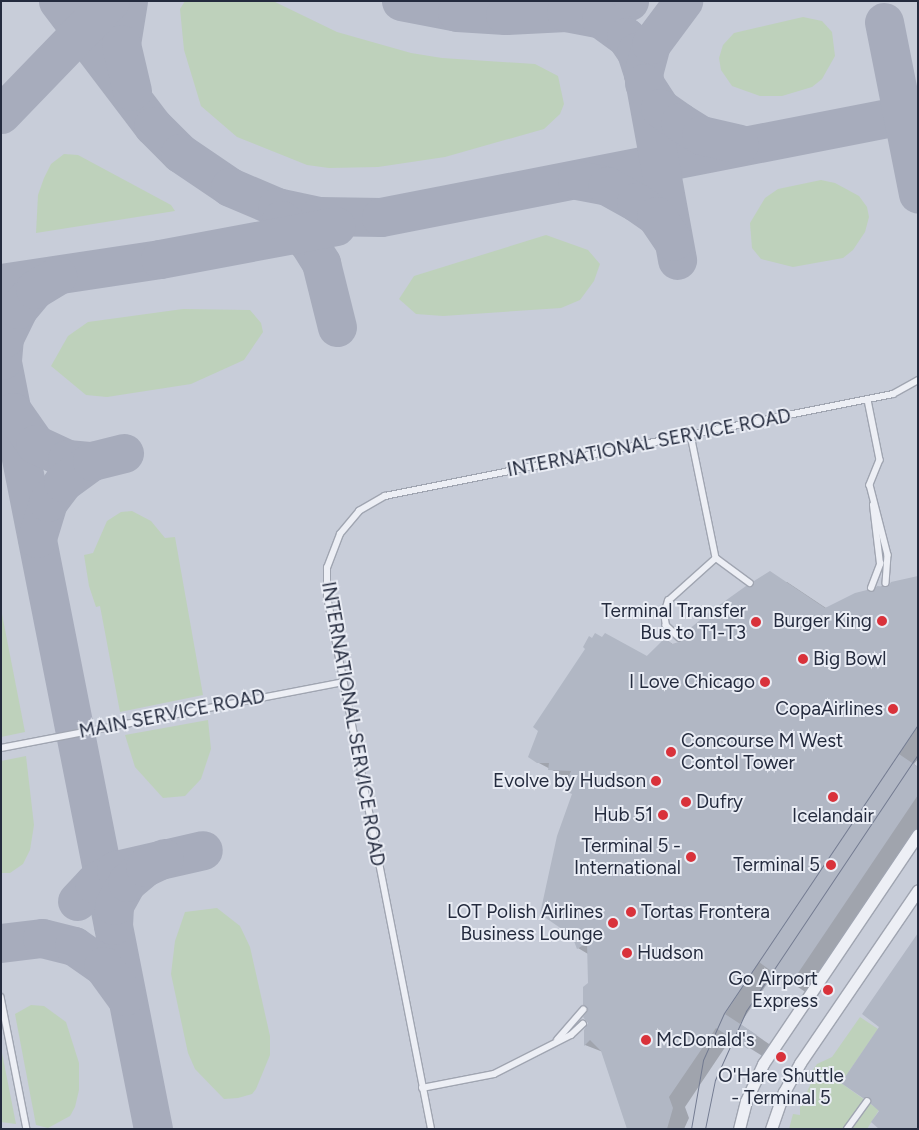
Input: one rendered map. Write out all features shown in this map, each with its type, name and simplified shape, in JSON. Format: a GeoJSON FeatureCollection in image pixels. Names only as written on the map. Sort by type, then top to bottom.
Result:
{"type":"FeatureCollection","features":[{"type":"Feature","properties":{"kind":"street"},"geometry":{"type":"LineString","coordinates":[[739,1129],[746,1100],[763,1064],[918,834]]}},
{"type":"Feature","properties":{"kind":"street"},"geometry":{"type":"LineString","coordinates":[[772,1129],[797,1068],[918,890]]}},
{"type":"Feature","properties":{"kind":"lane","name":"INTERNATIONAL SERVICE ROAD"},"geometry":{"type":"LineString","coordinates":[[431,1129],[325,585],[327,568],[340,534],[359,511],[385,496],[403,491],[868,400],[892,394],[918,380]]}},
{"type":"Feature","properties":{"kind":"lane"},"geometry":{"type":"LineString","coordinates":[[868,400],[880,460],[870,485],[888,555],[886,583]]}},
{"type":"Feature","properties":{"kind":"lane"},"geometry":{"type":"LineString","coordinates":[[691,435],[716,558],[750,583]]}},
{"type":"Feature","properties":{"kind":"lane"},"geometry":{"type":"LineString","coordinates":[[871,588],[880,564],[873,526],[873,500]]}},
{"type":"Feature","properties":{"kind":"lane"},"geometry":{"type":"LineString","coordinates":[[679,638],[666,626],[664,614],[668,601],[716,558]]}},
{"type":"Feature","properties":{"kind":"lane","name":"MAIN SERVICE ROAD"},"geometry":{"type":"LineString","coordinates":[[1,748],[343,682]]}},
{"type":"Feature","properties":{"kind":"lane"},"geometry":{"type":"LineString","coordinates":[[1,998],[27,1129]]}},
{"type":"Feature","properties":{"kind":"lane"},"geometry":{"type":"LineString","coordinates":[[557,1040],[583,1010]]}},
{"type":"Feature","properties":{"kind":"lane"},"geometry":{"type":"LineString","coordinates":[[422,1088],[494,1074],[557,1040],[571,1035],[583,1024]]}},
{"type":"Feature","properties":{"kind":"lane"},"geometry":{"type":"LineString","coordinates":[[847,1129],[867,1101]]}},
{"type":"Feature","properties":{"kind":"shaded area"},"geometry":{"type":"Polygon","coordinates":[[[1,1],[918,1],[918,1129],[1,1129],[1,1]]]}},
{"type":"Feature","properties":{"kind":"green space"},"geometry":{"type":"Polygon","coordinates":[[[185,1],[273,1],[337,32],[411,53],[442,58],[535,64],[558,76],[564,104],[560,114],[544,129],[445,157],[378,167],[329,168],[307,165],[237,137],[201,106],[184,50],[180,9],[185,1]]]}},
{"type":"Feature","properties":{"kind":"green space"},"geometry":{"type":"Polygon","coordinates":[[[803,17],[822,21],[832,32],[835,56],[822,79],[812,87],[782,96],[760,96],[732,86],[721,70],[719,58],[723,45],[734,33],[803,17]]]}},
{"type":"Feature","properties":{"kind":"green space"},"geometry":{"type":"Polygon","coordinates":[[[64,154],[78,155],[171,205],[175,211],[36,233],[38,195],[44,178],[51,164],[64,154]]]}},
{"type":"Feature","properties":{"kind":"green space"},"geometry":{"type":"Polygon","coordinates":[[[821,180],[835,183],[859,196],[867,207],[869,217],[865,232],[853,250],[843,258],[793,267],[761,259],[752,248],[750,223],[765,198],[778,189],[821,180]]]}},
{"type":"Feature","properties":{"kind":"green space"},"geometry":{"type":"Polygon","coordinates":[[[546,235],[588,250],[600,264],[594,281],[580,300],[561,308],[443,316],[416,314],[399,299],[414,276],[546,235]]]}},
{"type":"Feature","properties":{"kind":"green space"},"geometry":{"type":"Polygon","coordinates":[[[183,309],[250,310],[261,323],[263,332],[244,360],[191,384],[107,397],[86,395],[51,366],[68,336],[88,322],[183,309]]]}},
{"type":"Feature","properties":{"kind":"green space"},"geometry":{"type":"Polygon","coordinates":[[[132,511],[151,521],[165,538],[175,537],[203,695],[120,712],[100,606],[96,607],[89,586],[84,555],[93,553],[107,521],[121,512],[132,511]]]}},
{"type":"Feature","properties":{"kind":"green space"},"geometry":{"type":"Polygon","coordinates":[[[1,609],[25,732],[1,737],[1,609]]]}},
{"type":"Feature","properties":{"kind":"green space"},"geometry":{"type":"Polygon","coordinates":[[[208,720],[211,749],[201,779],[185,796],[163,798],[135,767],[125,735],[208,720]]]}},
{"type":"Feature","properties":{"kind":"green space"},"geometry":{"type":"Polygon","coordinates":[[[26,756],[34,825],[30,850],[23,864],[10,873],[1,873],[1,761],[26,756]]]}},
{"type":"Feature","properties":{"kind":"green space"},"geometry":{"type":"Polygon","coordinates":[[[217,908],[240,926],[250,947],[270,1036],[270,1055],[256,1089],[252,1094],[238,1098],[224,1099],[195,1069],[188,1053],[171,974],[175,941],[185,912],[217,908]]]}},
{"type":"Feature","properties":{"kind":"green space"},"geometry":{"type":"Polygon","coordinates":[[[31,1005],[44,1006],[66,1022],[79,1063],[79,1090],[75,1107],[70,1116],[48,1128],[36,1125],[15,1014],[31,1005]]]}},
{"type":"Feature","properties":{"kind":"green space"},"geometry":{"type":"Polygon","coordinates":[[[860,1017],[878,1029],[841,1083],[879,1110],[867,1129],[789,1129],[793,1114],[800,1115],[800,1107],[813,1079],[809,1076],[817,1064],[832,1057],[860,1017]]]}},
{"type":"Feature","properties":{"kind":"green space"},"geometry":{"type":"Polygon","coordinates":[[[1,1048],[16,1124],[1,1122],[1,1048]]]}},
{"type":"Feature","properties":{"kind":"building","name":"Terminal 5 - International"},"geometry":{"type":"Polygon","coordinates":[[[770,571],[825,608],[855,593],[867,590],[872,592],[877,586],[888,587],[891,582],[918,576],[918,726],[899,754],[918,767],[918,795],[790,985],[759,962],[725,1014],[757,1035],[748,1049],[716,1028],[669,1097],[673,1108],[667,1129],[627,1129],[601,1051],[590,1040],[584,1046],[584,1030],[588,1023],[583,1017],[588,1010],[583,1005],[583,987],[588,983],[587,943],[577,949],[572,936],[540,914],[557,836],[572,794],[563,790],[571,771],[548,770],[549,763],[537,763],[528,757],[538,731],[533,727],[585,649],[583,647],[589,636],[592,638],[595,633],[602,637],[605,633],[647,656],[665,638],[672,644],[682,641],[682,635],[711,611],[746,586],[752,587],[754,581],[770,571]]]}},
{"type":"Feature","properties":{"kind":"building"},"geometry":{"type":"Polygon","coordinates":[[[918,933],[918,1129],[879,1129],[871,1122],[879,1111],[871,1104],[870,1098],[863,1098],[841,1083],[879,1027],[862,1014],[918,933]]]}},
{"type":"Feature","properties":{"kind":"taxiway"},"geometry":{"type":"LineString","coordinates":[[58,1],[153,126],[180,153],[230,187],[277,207],[319,216],[381,217],[918,112]]}},
{"type":"Feature","properties":{"kind":"taxiway"},"geometry":{"type":"LineString","coordinates":[[1,114],[110,1]]}},
{"type":"Feature","properties":{"kind":"taxiway"},"geometry":{"type":"LineString","coordinates":[[128,1],[121,44],[132,91]]}},
{"type":"Feature","properties":{"kind":"taxiway"},"geometry":{"type":"LineString","coordinates":[[401,1],[457,12],[505,15],[566,12],[629,1]]}},
{"type":"Feature","properties":{"kind":"taxiway"},"geometry":{"type":"LineString","coordinates":[[643,74],[651,44],[683,1]]}},
{"type":"Feature","properties":{"kind":"taxiway"},"geometry":{"type":"LineString","coordinates":[[566,12],[601,19],[626,37],[636,52],[643,74],[677,260]]}},
{"type":"Feature","properties":{"kind":"taxiway"},"geometry":{"type":"LineString","coordinates":[[884,22],[918,194]]}},
{"type":"Feature","properties":{"kind":"taxiway"},"geometry":{"type":"LineString","coordinates":[[644,83],[660,108],[680,122],[701,135],[739,144]]}},
{"type":"Feature","properties":{"kind":"taxiway"},"geometry":{"type":"LineString","coordinates":[[577,180],[607,186],[636,202],[656,216],[673,241]]}},
{"type":"Feature","properties":{"kind":"taxiway"},"geometry":{"type":"LineString","coordinates":[[281,220],[308,242],[321,263],[337,327]]}},
{"type":"Feature","properties":{"kind":"taxiway"},"geometry":{"type":"LineString","coordinates":[[1,283],[160,259],[336,226]]}},
{"type":"Feature","properties":{"kind":"taxiway"},"geometry":{"type":"LineString","coordinates":[[2,360],[4,338],[18,309],[35,289],[57,276]]}},
{"type":"Feature","properties":{"kind":"taxiway"},"geometry":{"type":"LineString","coordinates":[[1,357],[153,1129]]}},
{"type":"Feature","properties":{"kind":"taxiway"},"geometry":{"type":"LineString","coordinates":[[13,412],[35,444],[67,459],[92,461]]}},
{"type":"Feature","properties":{"kind":"taxiway"},"geometry":{"type":"LineString","coordinates":[[37,538],[48,502],[63,482],[92,461],[124,453]]}},
{"type":"Feature","properties":{"kind":"taxiway"},"geometry":{"type":"LineString","coordinates":[[77,901],[94,883],[116,870],[203,850]]}},
{"type":"Feature","properties":{"kind":"taxiway"},"geometry":{"type":"LineString","coordinates":[[113,925],[114,905],[127,882],[145,867],[164,858]]}},
{"type":"Feature","properties":{"kind":"taxiway"},"geometry":{"type":"LineString","coordinates":[[1,943],[42,938],[74,946],[103,966],[125,996]]}},
{"type":"Feature","properties":{"kind":"tram line"},"geometry":{"type":"LineString","coordinates":[[691,1129],[703,1060],[724,1013],[918,724]]}},
{"type":"Feature","properties":{"kind":"tram line"},"geometry":{"type":"LineString","coordinates":[[705,1129],[715,1080],[746,1011],[918,754]]}},
{"type":"Feature","properties":{"kind":"place","name":"Burger King"},"geometry":{"type":"Point","coordinates":[882,621]}},
{"type":"Feature","properties":{"kind":"place","name":"Terminal Transfer Bus to T1-T3"},"geometry":{"type":"Point","coordinates":[756,622]}},
{"type":"Feature","properties":{"kind":"place","name":"Big Bowl"},"geometry":{"type":"Point","coordinates":[803,659]}},
{"type":"Feature","properties":{"kind":"place","name":"I Love Chicago"},"geometry":{"type":"Point","coordinates":[765,682]}},
{"type":"Feature","properties":{"kind":"place","name":"CopaAirlines"},"geometry":{"type":"Point","coordinates":[893,709]}},
{"type":"Feature","properties":{"kind":"place","name":"Concourse M West Contol Tower"},"geometry":{"type":"Point","coordinates":[671,752]}},
{"type":"Feature","properties":{"kind":"place","name":"Evolve by Hudson"},"geometry":{"type":"Point","coordinates":[656,781]}},
{"type":"Feature","properties":{"kind":"place","name":"Icelandair"},"geometry":{"type":"Point","coordinates":[833,797]}},
{"type":"Feature","properties":{"kind":"place","name":"Dufry"},"geometry":{"type":"Point","coordinates":[686,802]}},
{"type":"Feature","properties":{"kind":"place","name":"Hub 51"},"geometry":{"type":"Point","coordinates":[663,815]}},
{"type":"Feature","properties":{"kind":"place","name":"Terminal 5 - International"},"geometry":{"type":"Point","coordinates":[691,857]}},
{"type":"Feature","properties":{"kind":"place","name":"Terminal 5"},"geometry":{"type":"Point","coordinates":[831,865]}},
{"type":"Feature","properties":{"kind":"place","name":"Tortas Frontera"},"geometry":{"type":"Point","coordinates":[631,912]}},
{"type":"Feature","properties":{"kind":"place","name":"LOT Polish Airlines Business Lounge"},"geometry":{"type":"Point","coordinates":[613,923]}},
{"type":"Feature","properties":{"kind":"place","name":"Hudson"},"geometry":{"type":"Point","coordinates":[627,953]}},
{"type":"Feature","properties":{"kind":"place","name":"Go Airport Express"},"geometry":{"type":"Point","coordinates":[828,990]}},
{"type":"Feature","properties":{"kind":"place","name":"McDonald's"},"geometry":{"type":"Point","coordinates":[646,1040]}},
{"type":"Feature","properties":{"kind":"place","name":"O'Hare Shuttle - Terminal 5"},"geometry":{"type":"Point","coordinates":[781,1057]}}]}
